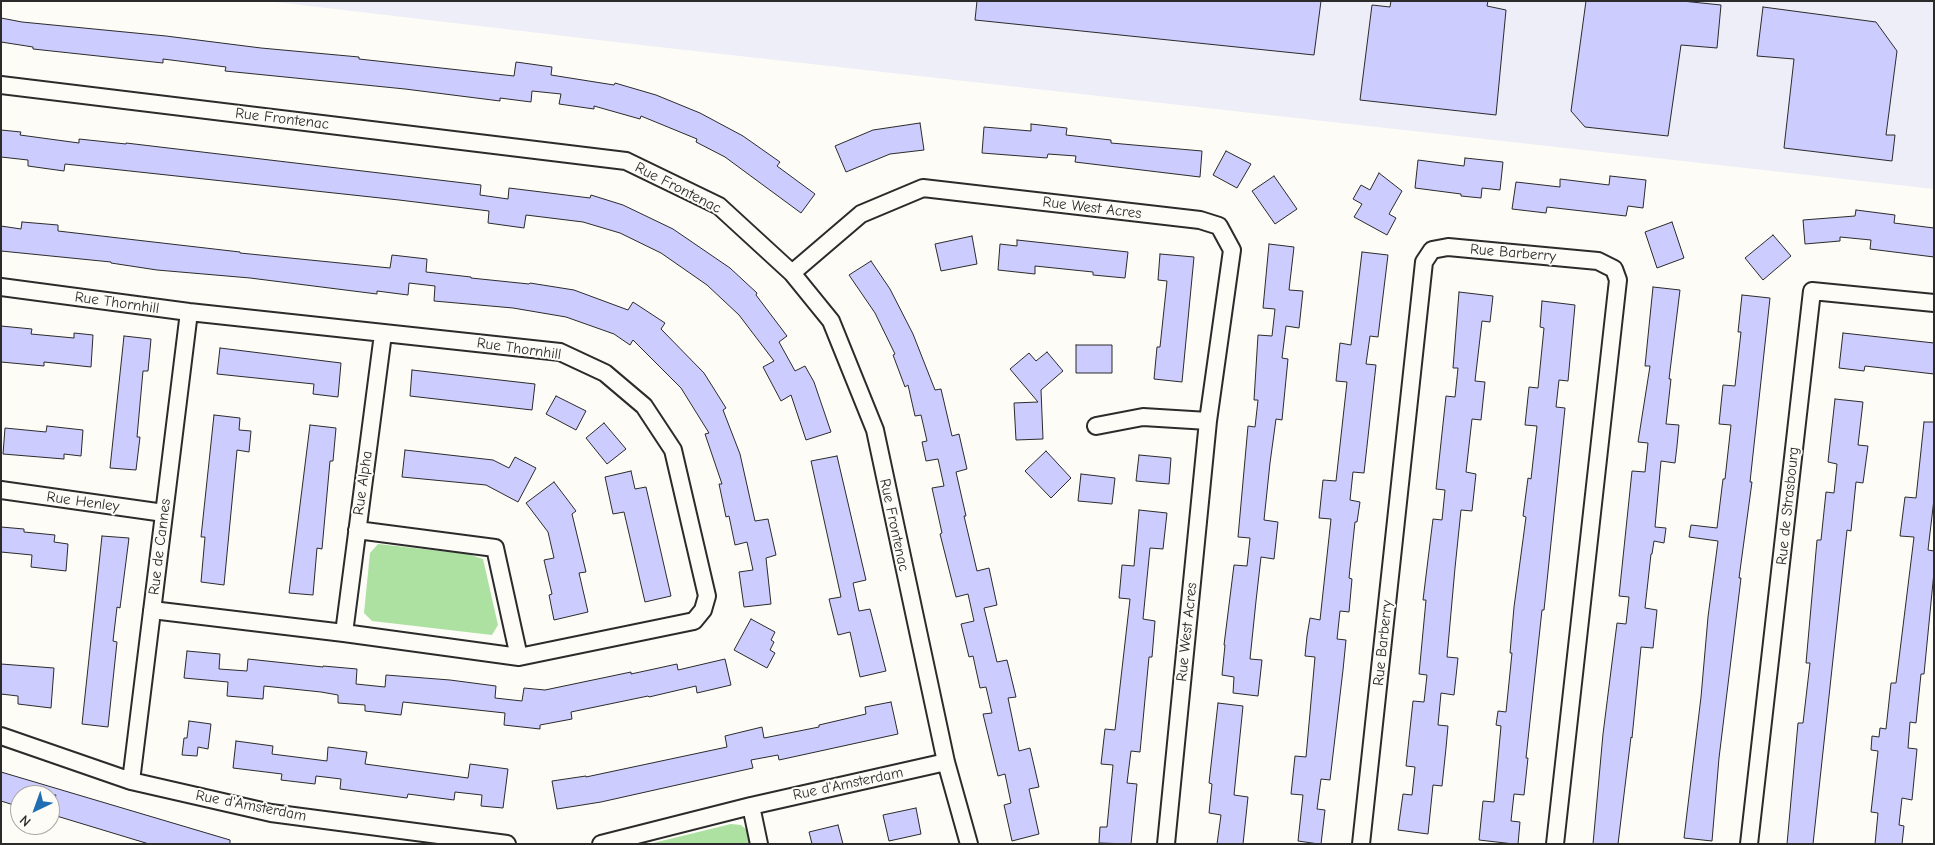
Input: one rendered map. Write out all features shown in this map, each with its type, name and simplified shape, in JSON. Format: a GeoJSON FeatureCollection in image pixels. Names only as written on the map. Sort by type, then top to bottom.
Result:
{"type":"FeatureCollection","features":[{"type":"Feature","properties":{"kind":"street","name":"Rue Frontenac"},"geometry":{"type":"LineString","coordinates":[[1,85],[626,161],[719,206],[792,273],[831,320],[874,430],[946,762],[969,844]]}},
{"type":"Feature","properties":{"kind":"street","name":"Rue West Acres"},"geometry":{"type":"LineString","coordinates":[[792,273],[861,214],[923,188],[1200,220],[1219,226],[1232,250],[1208,421],[1166,844]]}},
{"type":"Feature","properties":{"kind":"street","name":"Rue Barberry"},"geometry":{"type":"LineString","coordinates":[[1361,844],[1424,262],[1432,250],[1448,247],[1598,261],[1614,270],[1618,280],[1555,844]]}},
{"type":"Feature","properties":{"kind":"street","name":"Rue Thornhill"},"geometry":{"type":"LineString","coordinates":[[1,287],[189,312],[560,352],[605,374],[644,406],[673,450],[707,596],[703,610],[694,621],[519,657],[344,633],[152,610]]}},
{"type":"Feature","properties":{"kind":"street","name":"Rue de Strasbourg"},"geometry":{"type":"LineString","coordinates":[[1749,844],[1812,290],[1934,303]]}},
{"type":"Feature","properties":{"kind":"street","name":"Rue de Cannes"},"geometry":{"type":"LineString","coordinates":[[131,781],[189,312]]}},
{"type":"Feature","properties":{"kind":"street","name":"Rue Alpha"},"geometry":{"type":"LineString","coordinates":[[344,633],[384,334]]}},
{"type":"Feature","properties":{"kind":"street"},"geometry":{"type":"LineString","coordinates":[[1096,426],[1142,417],[1208,421]]}},
{"type":"Feature","properties":{"kind":"street","name":"Rue Henley"},"geometry":{"type":"LineString","coordinates":[[1,490],[164,513]]}},
{"type":"Feature","properties":{"kind":"street"},"geometry":{"type":"LineString","coordinates":[[357,530],[495,548],[519,657]]}},
{"type":"Feature","properties":{"kind":"street","name":"Rue d'Amsterdam"},"geometry":{"type":"LineString","coordinates":[[1,736],[131,781],[270,813],[507,844]]}},
{"type":"Feature","properties":{"kind":"street","name":"Rue d'Amsterdam"},"geometry":{"type":"LineString","coordinates":[[601,844],[751,806],[946,762]]}},
{"type":"Feature","properties":{"kind":"street"},"geometry":{"type":"LineString","coordinates":[[751,806],[759,844]]}},
{"type":"Feature","properties":{"kind":"shaded area"},"geometry":{"type":"Polygon","coordinates":[[[267,1],[1934,1],[1934,189],[641,45],[267,1]]]}},
{"type":"Feature","properties":{"kind":"green space"},"geometry":{"type":"Polygon","coordinates":[[[378,544],[468,554],[483,559],[498,625],[492,635],[372,621],[364,613],[370,553],[378,544]]]}},
{"type":"Feature","properties":{"kind":"green space"},"geometry":{"type":"Polygon","coordinates":[[[731,824],[741,825],[747,830],[750,844],[649,844],[731,824]]]}},
{"type":"Feature","properties":{"kind":"building"},"geometry":{"type":"Polygon","coordinates":[[[977,1],[1321,1],[1314,55],[975,20],[977,1]]]}},
{"type":"Feature","properties":{"kind":"building"},"geometry":{"type":"Polygon","coordinates":[[[1391,1],[1488,1],[1487,6],[1506,10],[1496,115],[1360,100],[1372,5],[1390,7],[1391,1]]]}},
{"type":"Feature","properties":{"kind":"building"},"geometry":{"type":"Polygon","coordinates":[[[1586,1],[1682,1],[1721,5],[1717,48],[1681,45],[1668,136],[1585,127],[1571,111],[1586,1]]]}},
{"type":"Feature","properties":{"kind":"building"},"geometry":{"type":"Polygon","coordinates":[[[1763,7],[1876,22],[1897,51],[1886,135],[1895,135],[1892,161],[1784,148],[1794,59],[1757,56],[1763,7]]]}},
{"type":"Feature","properties":{"kind":"building"},"geometry":{"type":"Polygon","coordinates":[[[1,18],[22,22],[359,57],[359,59],[514,76],[516,62],[552,67],[551,75],[614,85],[615,83],[656,95],[700,113],[743,136],[780,162],[777,166],[815,194],[801,213],[725,157],[696,142],[697,139],[641,116],[640,119],[594,106],[594,109],[559,104],[561,94],[532,91],[531,102],[500,98],[500,101],[405,89],[225,71],[226,67],[163,59],[163,63],[33,49],[33,47],[1,42],[1,18]]]}},
{"type":"Feature","properties":{"kind":"building"},"geometry":{"type":"Polygon","coordinates":[[[920,123],[924,150],[890,154],[846,172],[835,146],[873,130],[920,123]]]}},
{"type":"Feature","properties":{"kind":"building"},"geometry":{"type":"Polygon","coordinates":[[[1031,124],[1067,128],[1066,135],[1111,140],[1111,143],[1202,151],[1200,177],[1075,162],[1076,156],[1048,154],[1047,158],[982,153],[984,127],[1031,131],[1031,124]]]}},
{"type":"Feature","properties":{"kind":"building"},"geometry":{"type":"Polygon","coordinates":[[[1,130],[21,132],[20,135],[79,143],[79,139],[126,143],[481,185],[480,195],[508,199],[509,188],[590,198],[591,195],[623,205],[673,229],[730,268],[757,293],[756,295],[787,336],[779,342],[795,371],[805,366],[814,382],[831,432],[806,440],[791,395],[781,401],[763,367],[774,361],[739,315],[707,285],[661,253],[620,233],[583,222],[526,215],[524,228],[488,223],[489,211],[399,200],[65,164],[64,171],[28,166],[28,160],[1,157],[1,130]]]}},
{"type":"Feature","properties":{"kind":"building"},"geometry":{"type":"Polygon","coordinates":[[[1226,151],[1251,164],[1237,188],[1213,175],[1226,151]]]}},
{"type":"Feature","properties":{"kind":"building"},"geometry":{"type":"Polygon","coordinates":[[[1465,158],[1503,162],[1500,190],[1482,188],[1481,198],[1415,188],[1418,160],[1464,166],[1465,158]]]}},
{"type":"Feature","properties":{"kind":"building"},"geometry":{"type":"Polygon","coordinates":[[[1379,173],[1402,191],[1389,214],[1396,218],[1387,235],[1354,217],[1362,204],[1353,199],[1361,185],[1370,190],[1379,173]]]}},
{"type":"Feature","properties":{"kind":"building"},"geometry":{"type":"Polygon","coordinates":[[[1274,176],[1297,209],[1275,224],[1252,191],[1274,176]]]}},
{"type":"Feature","properties":{"kind":"building"},"geometry":{"type":"Polygon","coordinates":[[[1610,176],[1646,180],[1643,208],[1628,206],[1626,216],[1547,207],[1546,213],[1512,209],[1516,182],[1560,187],[1560,179],[1609,185],[1610,176]]]}},
{"type":"Feature","properties":{"kind":"building"},"geometry":{"type":"Polygon","coordinates":[[[1856,210],[1895,215],[1894,223],[1934,228],[1934,257],[1870,249],[1871,240],[1840,237],[1840,241],[1805,244],[1803,220],[1855,216],[1856,210]]]}},
{"type":"Feature","properties":{"kind":"building"},"geometry":{"type":"Polygon","coordinates":[[[22,222],[58,225],[58,231],[240,253],[390,268],[392,255],[427,259],[426,272],[530,283],[574,290],[628,310],[633,302],[665,323],[661,329],[704,373],[726,408],[723,410],[740,454],[755,521],[768,519],[776,555],[766,558],[771,604],[744,607],[739,572],[753,570],[747,542],[735,545],[729,516],[726,517],[719,484],[722,484],[705,434],[709,433],[681,388],[633,340],[630,345],[614,334],[566,317],[513,308],[434,301],[435,286],[409,283],[408,295],[377,291],[377,294],[250,278],[157,270],[111,262],[1,251],[1,226],[21,229],[22,222]]]}},
{"type":"Feature","properties":{"kind":"building"},"geometry":{"type":"Polygon","coordinates":[[[1672,222],[1684,258],[1657,268],[1645,232],[1672,222]]]}},
{"type":"Feature","properties":{"kind":"building"},"geometry":{"type":"Polygon","coordinates":[[[1773,235],[1791,256],[1763,280],[1745,258],[1773,235]]]}},
{"type":"Feature","properties":{"kind":"building"},"geometry":{"type":"Polygon","coordinates":[[[972,236],[977,264],[941,271],[935,244],[972,236]]]}},
{"type":"Feature","properties":{"kind":"building"},"geometry":{"type":"Polygon","coordinates":[[[1017,240],[1128,252],[1125,278],[1093,275],[1093,272],[1035,266],[1035,274],[998,270],[1000,244],[1017,246],[1017,240]]]}},
{"type":"Feature","properties":{"kind":"building"},"geometry":{"type":"Polygon","coordinates":[[[1269,244],[1294,247],[1289,290],[1303,291],[1299,328],[1286,326],[1282,358],[1288,359],[1282,420],[1276,419],[1270,463],[1264,520],[1278,522],[1274,559],[1261,557],[1250,659],[1262,660],[1258,696],[1233,693],[1234,677],[1222,675],[1234,565],[1247,566],[1250,538],[1238,537],[1248,426],[1255,427],[1258,400],[1254,400],[1258,335],[1272,336],[1275,309],[1263,308],[1269,244]]]}},
{"type":"Feature","properties":{"kind":"building"},"geometry":{"type":"Polygon","coordinates":[[[1362,252],[1388,255],[1378,337],[1370,336],[1366,364],[1376,365],[1364,473],[1353,472],[1350,500],[1360,502],[1357,522],[1355,522],[1349,578],[1352,579],[1349,612],[1340,611],[1337,639],[1346,640],[1330,780],[1321,779],[1317,809],[1325,810],[1321,844],[1319,844],[1298,841],[1303,795],[1291,794],[1295,756],[1306,757],[1315,657],[1305,656],[1307,636],[1310,618],[1320,620],[1331,519],[1319,518],[1323,480],[1336,481],[1347,382],[1336,381],[1340,343],[1351,345],[1362,252]]]}},
{"type":"Feature","properties":{"kind":"building"},"geometry":{"type":"Polygon","coordinates":[[[1160,254],[1194,257],[1182,382],[1154,379],[1157,347],[1160,347],[1167,281],[1158,280],[1160,254]]]}},
{"type":"Feature","properties":{"kind":"building"},"geometry":{"type":"Polygon","coordinates":[[[871,261],[890,289],[913,334],[935,390],[941,389],[952,436],[959,434],[967,469],[956,472],[966,516],[964,516],[977,571],[989,568],[997,605],[984,608],[997,662],[1007,660],[1016,697],[1008,698],[1019,751],[1030,748],[1039,787],[1029,789],[1039,834],[1012,841],[1004,805],[1011,803],[1005,774],[998,776],[983,714],[992,713],[986,687],[980,688],[973,656],[969,657],[961,624],[974,621],[968,594],[956,597],[940,534],[942,533],[932,488],[944,486],[938,459],[926,461],[922,442],[927,441],[921,415],[915,416],[908,385],[905,387],[893,355],[895,354],[875,313],[849,275],[871,261]]]}},
{"type":"Feature","properties":{"kind":"building"},"geometry":{"type":"Polygon","coordinates":[[[1653,287],[1680,290],[1669,379],[1671,379],[1666,424],[1679,425],[1677,446],[1675,463],[1661,461],[1655,527],[1666,528],[1664,543],[1654,541],[1645,608],[1657,610],[1653,648],[1641,647],[1632,738],[1618,844],[1593,844],[1603,734],[1617,623],[1626,624],[1629,597],[1619,596],[1632,471],[1645,472],[1648,443],[1638,442],[1650,366],[1645,366],[1653,287]]]}},
{"type":"Feature","properties":{"kind":"building"},"geometry":{"type":"Polygon","coordinates":[[[1459,292],[1493,296],[1490,322],[1482,321],[1475,381],[1485,382],[1481,420],[1472,419],[1466,472],[1476,474],[1472,511],[1461,510],[1455,568],[1447,657],[1458,658],[1454,695],[1441,693],[1438,725],[1448,726],[1446,748],[1442,786],[1433,785],[1428,834],[1398,830],[1403,794],[1412,795],[1415,767],[1406,766],[1413,701],[1424,702],[1427,675],[1419,674],[1426,600],[1423,600],[1433,519],[1442,520],[1445,490],[1436,489],[1446,396],[1455,397],[1458,368],[1453,368],[1459,292]]]}},
{"type":"Feature","properties":{"kind":"building"},"geometry":{"type":"Polygon","coordinates":[[[1742,295],[1770,298],[1750,482],[1752,482],[1739,578],[1741,578],[1719,758],[1712,841],[1684,838],[1718,541],[1689,537],[1691,525],[1717,528],[1731,425],[1719,424],[1723,385],[1735,386],[1741,332],[1738,332],[1742,295]]]}},
{"type":"Feature","properties":{"kind":"building"},"geometry":{"type":"Polygon","coordinates":[[[1542,301],[1575,305],[1568,381],[1559,380],[1556,407],[1565,408],[1526,758],[1528,758],[1524,795],[1514,794],[1511,821],[1520,822],[1518,844],[1514,844],[1479,840],[1483,801],[1494,802],[1501,726],[1496,725],[1498,711],[1506,712],[1512,653],[1510,653],[1514,607],[1526,517],[1523,516],[1528,478],[1531,479],[1537,426],[1525,425],[1529,387],[1538,388],[1544,328],[1540,327],[1542,301]]]}},
{"type":"Feature","properties":{"kind":"building"},"geometry":{"type":"Polygon","coordinates":[[[1,326],[32,329],[31,334],[74,338],[74,333],[93,335],[91,367],[44,362],[44,366],[1,362],[1,326]]]}},
{"type":"Feature","properties":{"kind":"building"},"geometry":{"type":"Polygon","coordinates":[[[1843,333],[1934,343],[1934,374],[1865,366],[1864,371],[1839,368],[1843,333]]]}},
{"type":"Feature","properties":{"kind":"building"},"geometry":{"type":"Polygon","coordinates":[[[124,336],[151,339],[148,371],[143,371],[137,437],[140,437],[136,470],[110,468],[124,336]]]}},
{"type":"Feature","properties":{"kind":"building"},"geometry":{"type":"Polygon","coordinates":[[[1076,345],[1112,345],[1112,373],[1076,373],[1076,345]]]}},
{"type":"Feature","properties":{"kind":"building"},"geometry":{"type":"Polygon","coordinates":[[[220,348],[341,363],[338,397],[313,394],[314,384],[217,374],[220,348]]]}},
{"type":"Feature","properties":{"kind":"building"},"geometry":{"type":"Polygon","coordinates":[[[1047,352],[1063,371],[1041,390],[1043,439],[1016,440],[1014,403],[1038,402],[1010,369],[1029,353],[1036,361],[1047,352]]]}},
{"type":"Feature","properties":{"kind":"building"},"geometry":{"type":"Polygon","coordinates":[[[412,370],[535,384],[532,410],[410,396],[412,370]]]}},
{"type":"Feature","properties":{"kind":"building"},"geometry":{"type":"Polygon","coordinates":[[[556,396],[586,411],[576,430],[546,414],[556,396]]]}},
{"type":"Feature","properties":{"kind":"building"},"geometry":{"type":"Polygon","coordinates":[[[1835,399],[1863,402],[1858,445],[1868,446],[1863,483],[1856,482],[1851,531],[1847,530],[1813,844],[1787,844],[1798,723],[1803,723],[1810,663],[1806,663],[1817,540],[1821,540],[1826,492],[1834,493],[1837,464],[1828,462],[1835,399]]]}},
{"type":"Feature","properties":{"kind":"building"},"geometry":{"type":"Polygon","coordinates":[[[214,415],[240,418],[239,430],[251,431],[249,452],[237,450],[224,585],[201,582],[205,537],[201,537],[214,415]]]}},
{"type":"Feature","properties":{"kind":"building"},"geometry":{"type":"Polygon","coordinates":[[[1924,422],[1934,422],[1934,499],[1928,550],[1934,551],[1934,572],[1924,674],[1921,674],[1916,723],[1910,722],[1908,748],[1917,749],[1912,800],[1902,798],[1899,825],[1904,826],[1902,844],[1875,844],[1878,813],[1871,812],[1878,751],[1871,750],[1872,736],[1879,737],[1880,728],[1886,729],[1891,683],[1896,683],[1914,537],[1900,536],[1905,497],[1916,498],[1924,422]]]}},
{"type":"Feature","properties":{"kind":"building"},"geometry":{"type":"Polygon","coordinates":[[[604,423],[626,449],[607,464],[586,438],[604,423]]]}},
{"type":"Feature","properties":{"kind":"building"},"geometry":{"type":"Polygon","coordinates":[[[310,425],[336,428],[333,461],[330,461],[322,549],[317,548],[313,595],[289,593],[310,425]]]}},
{"type":"Feature","properties":{"kind":"building"},"geometry":{"type":"Polygon","coordinates":[[[47,426],[83,430],[81,456],[64,454],[64,459],[3,454],[5,428],[46,432],[47,426]]]}},
{"type":"Feature","properties":{"kind":"building"},"geometry":{"type":"Polygon","coordinates":[[[405,450],[493,460],[509,468],[515,457],[536,468],[518,502],[486,485],[402,477],[405,450]]]}},
{"type":"Feature","properties":{"kind":"building"},"geometry":{"type":"Polygon","coordinates":[[[1046,451],[1071,478],[1051,498],[1025,471],[1046,451]]]}},
{"type":"Feature","properties":{"kind":"building"},"geometry":{"type":"Polygon","coordinates":[[[1139,455],[1171,458],[1169,484],[1136,481],[1139,455]]]}},
{"type":"Feature","properties":{"kind":"building"},"geometry":{"type":"Polygon","coordinates":[[[837,456],[866,580],[853,583],[859,611],[870,609],[886,671],[860,677],[850,632],[838,635],[829,599],[841,597],[811,461],[837,456]]]}},
{"type":"Feature","properties":{"kind":"building"},"geometry":{"type":"Polygon","coordinates":[[[631,471],[635,489],[646,487],[671,596],[645,602],[624,512],[613,514],[605,477],[631,471]]]}},
{"type":"Feature","properties":{"kind":"building"},"geometry":{"type":"Polygon","coordinates":[[[1081,474],[1115,478],[1112,504],[1078,501],[1081,474]]]}},
{"type":"Feature","properties":{"kind":"building"},"geometry":{"type":"Polygon","coordinates":[[[554,482],[576,511],[572,514],[586,572],[579,573],[588,612],[554,620],[549,595],[552,594],[544,560],[554,558],[548,532],[526,503],[554,482]]]}},
{"type":"Feature","properties":{"kind":"building"},"geometry":{"type":"Polygon","coordinates":[[[1139,510],[1167,513],[1163,549],[1150,548],[1143,619],[1155,621],[1152,657],[1149,657],[1140,752],[1131,751],[1127,783],[1137,784],[1131,844],[1099,843],[1100,827],[1107,827],[1113,765],[1101,764],[1105,729],[1115,730],[1130,599],[1119,598],[1122,565],[1134,566],[1139,510]]]}},
{"type":"Feature","properties":{"kind":"building"},"geometry":{"type":"Polygon","coordinates":[[[1,527],[24,529],[24,532],[55,535],[54,542],[68,544],[66,571],[31,567],[32,555],[1,552],[1,527]]]}},
{"type":"Feature","properties":{"kind":"building"},"geometry":{"type":"Polygon","coordinates":[[[102,536],[129,538],[120,608],[117,607],[113,641],[117,642],[108,727],[82,724],[102,536]]]}},
{"type":"Feature","properties":{"kind":"building"},"geometry":{"type":"Polygon","coordinates":[[[751,619],[775,632],[771,640],[774,642],[770,650],[775,653],[767,668],[734,650],[751,619]]]}},
{"type":"Feature","properties":{"kind":"building"},"geometry":{"type":"Polygon","coordinates":[[[187,651],[220,654],[219,669],[247,671],[248,659],[357,669],[356,684],[385,687],[386,675],[450,680],[496,686],[495,698],[522,701],[524,688],[545,690],[677,664],[678,670],[725,659],[731,685],[697,693],[696,686],[571,712],[572,719],[540,725],[540,729],[504,725],[505,713],[403,702],[401,715],[365,711],[365,705],[338,703],[338,695],[321,692],[264,686],[263,699],[227,696],[228,682],[184,678],[187,651]]]}},
{"type":"Feature","properties":{"kind":"building"},"geometry":{"type":"Polygon","coordinates":[[[1,664],[54,668],[51,708],[18,704],[18,696],[1,694],[1,664]]]}},
{"type":"Feature","properties":{"kind":"building"},"geometry":{"type":"Polygon","coordinates":[[[891,702],[898,734],[779,760],[778,755],[751,760],[753,768],[601,802],[557,809],[552,781],[586,777],[727,747],[725,736],[762,727],[764,738],[819,727],[819,725],[866,714],[865,707],[891,702]]]}},
{"type":"Feature","properties":{"kind":"building"},"geometry":{"type":"Polygon","coordinates":[[[1218,703],[1243,706],[1234,795],[1248,797],[1243,844],[1217,844],[1221,815],[1209,813],[1212,784],[1209,783],[1218,703]]]}},
{"type":"Feature","properties":{"kind":"building"},"geometry":{"type":"Polygon","coordinates":[[[189,721],[211,724],[208,749],[198,747],[197,756],[182,755],[189,721]]]}},
{"type":"Feature","properties":{"kind":"building"},"geometry":{"type":"Polygon","coordinates":[[[236,741],[273,746],[272,754],[327,761],[328,747],[367,752],[365,764],[468,778],[470,764],[508,769],[503,808],[481,806],[482,795],[455,792],[454,800],[408,794],[407,798],[340,789],[341,779],[316,776],[315,784],[281,780],[282,774],[233,768],[236,741]]]}},
{"type":"Feature","properties":{"kind":"building"},"geometry":{"type":"Polygon","coordinates":[[[1,772],[45,785],[10,785],[10,804],[1,801],[1,772]]]}},
{"type":"Feature","properties":{"kind":"building"},"geometry":{"type":"Polygon","coordinates":[[[60,790],[230,840],[230,844],[149,844],[60,817],[60,790]]]}},
{"type":"Feature","properties":{"kind":"building"},"geometry":{"type":"Polygon","coordinates":[[[916,808],[921,834],[889,841],[883,815],[916,808]]]}},
{"type":"Feature","properties":{"kind":"building"},"geometry":{"type":"Polygon","coordinates":[[[838,825],[843,844],[812,844],[809,832],[838,825]]]}}]}
